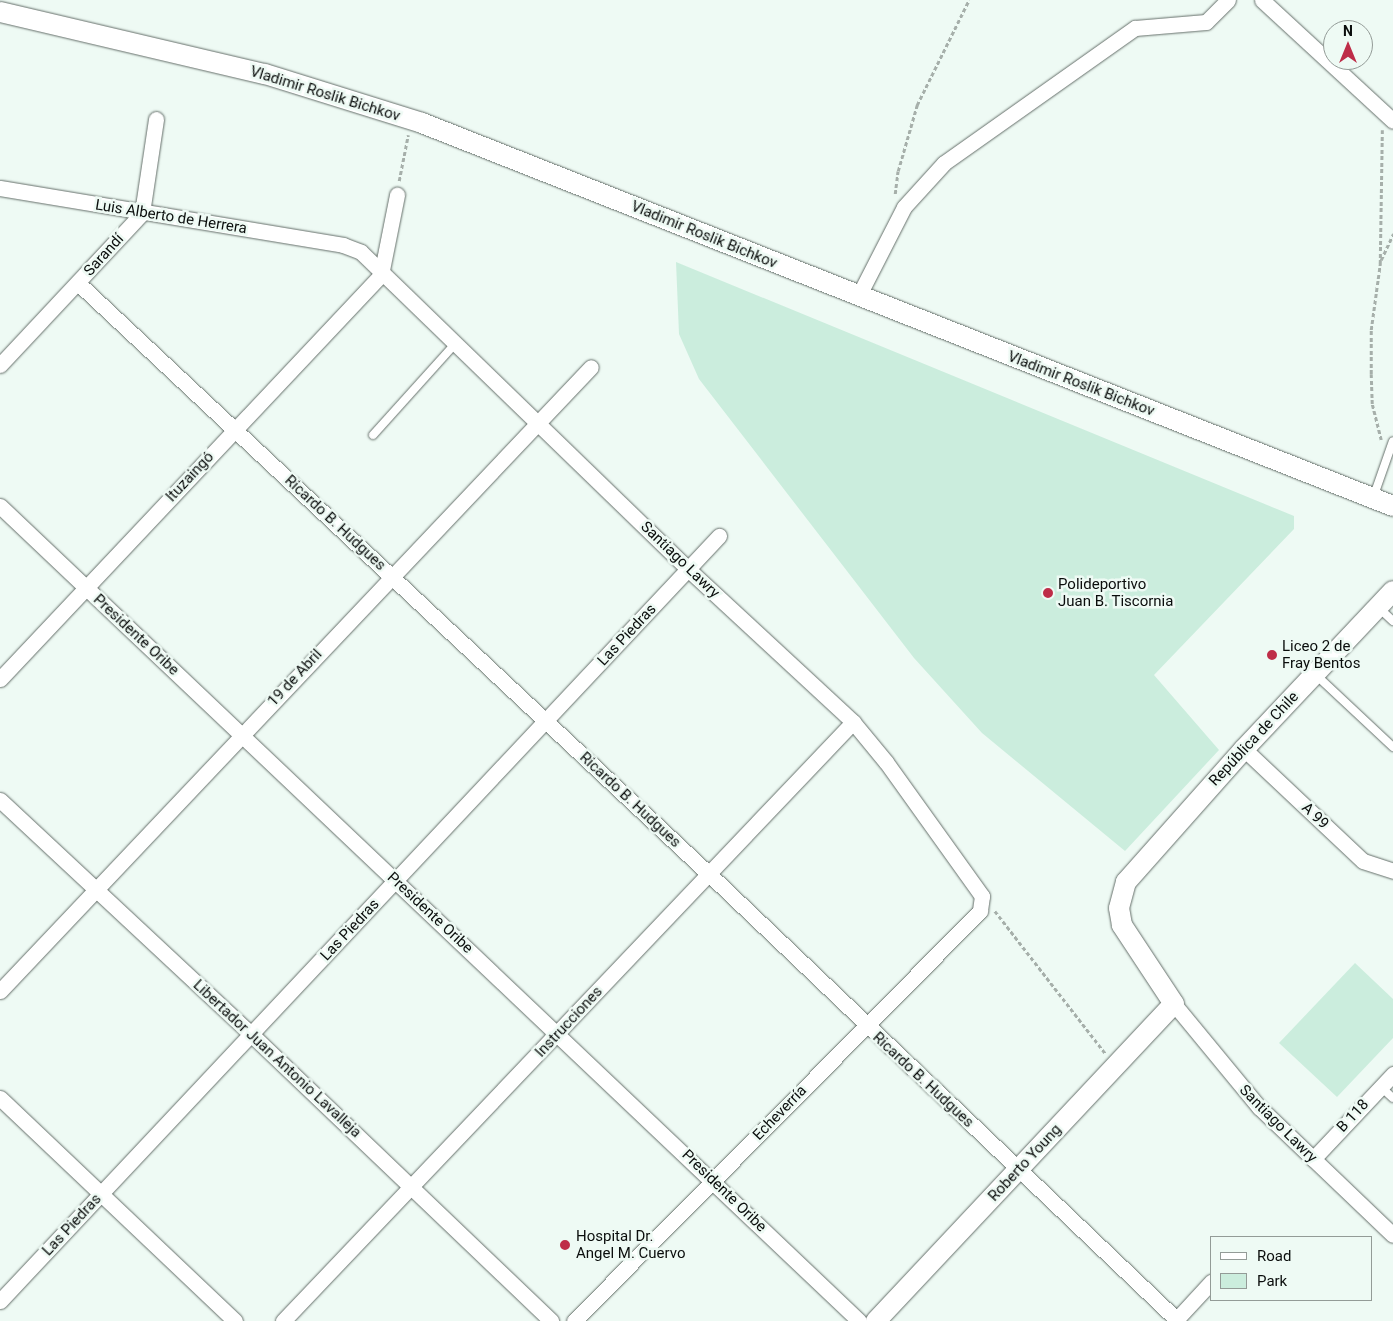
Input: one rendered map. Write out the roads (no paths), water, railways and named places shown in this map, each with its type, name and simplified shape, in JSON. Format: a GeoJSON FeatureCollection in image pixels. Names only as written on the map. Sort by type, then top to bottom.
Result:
{"type":"FeatureCollection","features":[{"type":"Feature","properties":{"kind":"street"},"geometry":{"type":"LineString","coordinates":[[858,297],[904,207],[944,163],[1135,28],[1206,22],[1228,0]]}},
{"type":"Feature","properties":{"kind":"street"},"geometry":{"type":"LineString","coordinates":[[1262,0],[1393,121]]}},
{"type":"Feature","properties":{"kind":"street","name":"Vladimir Roslik Bichkov"},"geometry":{"type":"LineString","coordinates":[[0,12],[265,74],[413,120],[858,297],[1393,506]]}},
{"type":"Feature","properties":{"kind":"street"},"geometry":{"type":"LineString","coordinates":[[142,213],[156,119]]}},
{"type":"Feature","properties":{"kind":"street","name":"Luis Alberto de Herrera"},"geometry":{"type":"LineString","coordinates":[[0,188],[343,245]]}},
{"type":"Feature","properties":{"kind":"street"},"geometry":{"type":"LineString","coordinates":[[381,275],[397,195]]}},
{"type":"Feature","properties":{"kind":"street","name":"Sarandí"},"geometry":{"type":"LineString","coordinates":[[0,365],[78,284],[142,213]]}},
{"type":"Feature","properties":{"kind":"street","name":"Santiago Lawry"},"geometry":{"type":"LineString","coordinates":[[343,245],[361,252],[381,275],[688,569],[853,722],[877,749],[982,896],[983,904]]}},
{"type":"Feature","properties":{"kind":"street","name":"Ituzaingó"},"geometry":{"type":"LineString","coordinates":[[0,679],[381,275]]}},
{"type":"Feature","properties":{"kind":"street","name":"Ricardo B. Hudgues"},"geometry":{"type":"LineString","coordinates":[[78,284],[709,874],[1176,1320]]}},
{"type":"Feature","properties":{"kind":"street","name":"19 de Abril"},"geometry":{"type":"LineString","coordinates":[[0,991],[591,367]]}},
{"type":"Feature","properties":{"kind":"street","name":"Presidente Oribe"},"geometry":{"type":"LineString","coordinates":[[0,506],[558,1033],[859,1321]]}},
{"type":"Feature","properties":{"kind":"street","name":"Las Piedras"},"geometry":{"type":"LineString","coordinates":[[0,1301],[719,536]]}},
{"type":"Feature","properties":{"kind":"street","name":"República de Chile"},"geometry":{"type":"LineString","coordinates":[[1174,1004],[1122,925],[1120,899],[1126,882],[1137,866],[1244,748],[1393,591]]}},
{"type":"Feature","properties":{"kind":"street","name":"Instrucciones"},"geometry":{"type":"LineString","coordinates":[[283,1321],[413,1187],[853,722]]}},
{"type":"Feature","properties":{"kind":"street","name":"A 99"},"geometry":{"type":"LineString","coordinates":[[1244,748],[1363,861],[1393,872]]}},
{"type":"Feature","properties":{"kind":"street","name":"Libertador Juan Antonio Lavalleja"},"geometry":{"type":"LineString","coordinates":[[0,800],[413,1187],[551,1321]]}},
{"type":"Feature","properties":{"kind":"street","name":"Echeverría"},"geometry":{"type":"LineString","coordinates":[[574,1321],[714,1182],[865,1025],[980,911],[983,904]]}},
{"type":"Feature","properties":{"kind":"street","name":"Santiago Lawry"},"geometry":{"type":"LineString","coordinates":[[1174,1004],[1240,1087],[1393,1235]]}},
{"type":"Feature","properties":{"kind":"street","name":"Roberto Young"},"geometry":{"type":"LineString","coordinates":[[876,1321],[1174,1004]]}},
{"type":"Feature","properties":{"kind":"street","name":"B 118"},"geometry":{"type":"LineString","coordinates":[[1313,1159],[1393,1074]]}},
{"type":"Feature","properties":{"kind":"street"},"geometry":{"type":"LineString","coordinates":[[0,1098],[102,1192],[235,1321]]}},
{"type":"Feature","properties":{"kind":"street"},"geometry":{"type":"LineString","coordinates":[[1176,1320],[1210,1283]]}},
{"type":"Feature","properties":{"kind":"lane"},"geometry":{"type":"LineString","coordinates":[[373,435],[454,345]]}},
{"type":"Feature","properties":{"kind":"lane"},"geometry":{"type":"LineString","coordinates":[[1373,498],[1393,441]]}},
{"type":"Feature","properties":{"kind":"lane"},"geometry":{"type":"LineString","coordinates":[[1378,606],[1393,621]]}},
{"type":"Feature","properties":{"kind":"lane"},"geometry":{"type":"LineString","coordinates":[[1315,674],[1393,747]]}},
{"type":"Feature","properties":{"kind":"lane"},"geometry":{"type":"LineString","coordinates":[[1381,1087],[1393,1098]]}},
{"type":"Feature","properties":{"kind":"place","name":"Polideportivo Juan B. Tiscornia"},"geometry":{"type":"Point","coordinates":[1048,593]}},
{"type":"Feature","properties":{"kind":"place","name":"Liceo 2 de Fray Bentos"},"geometry":{"type":"Point","coordinates":[1272,655]}},
{"type":"Feature","properties":{"kind":"place","name":"Hospital Dr. Angel M. Cuervo"},"geometry":{"type":"Point","coordinates":[565,1245]}}]}
